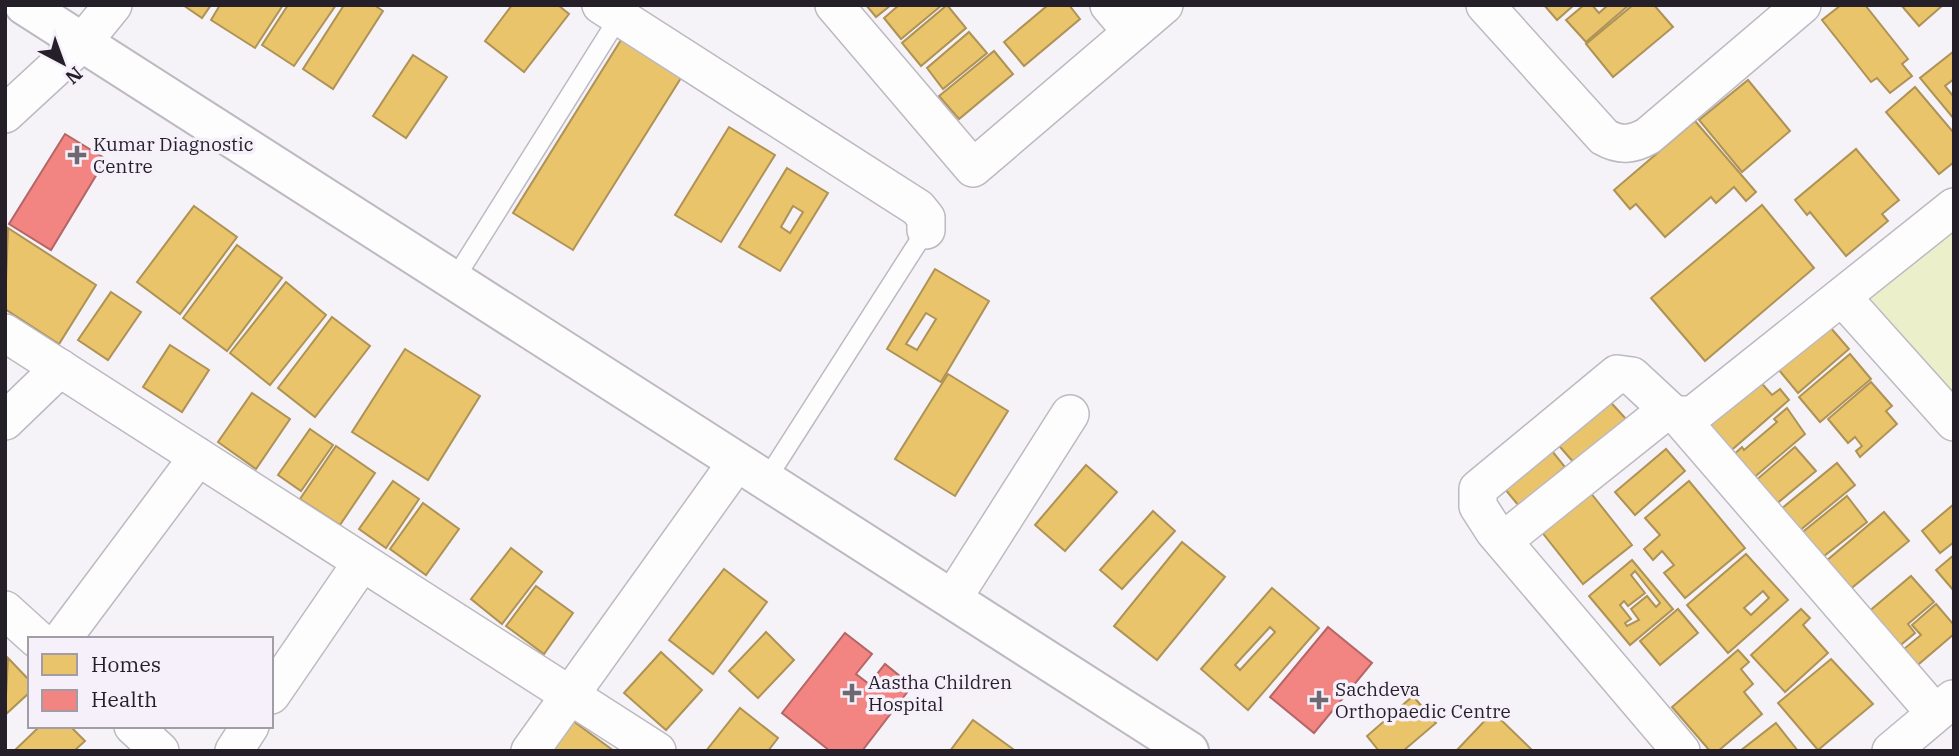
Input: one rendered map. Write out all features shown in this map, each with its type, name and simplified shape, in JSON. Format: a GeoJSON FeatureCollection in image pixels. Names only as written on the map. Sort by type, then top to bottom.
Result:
{"type":"FeatureCollection","features":[{"type":"Feature","properties":{"kind":"street"},"geometry":{"type":"LineString","coordinates":[[24,5],[1189,751]]}},
{"type":"Feature","properties":{"kind":"street"},"geometry":{"type":"LineString","coordinates":[[5,114],[82,43],[113,5]]}},
{"type":"Feature","properties":{"kind":"street"},"geometry":{"type":"LineString","coordinates":[[834,5],[973,168],[1120,19],[1164,5]]}},
{"type":"Feature","properties":{"kind":"street"},"geometry":{"type":"LineString","coordinates":[[1485,5],[1604,137],[1615,143],[1629,144],[1648,136],[1802,5]]}},
{"type":"Feature","properties":{"kind":"street"},"geometry":{"type":"LineString","coordinates":[[610,11],[918,208],[926,218],[926,230]]}},
{"type":"Feature","properties":{"kind":"street"},"geometry":{"type":"LineString","coordinates":[[1503,541],[1673,413],[1693,415],[1702,410],[1954,207]]}},
{"type":"Feature","properties":{"kind":"street"},"geometry":{"type":"LineString","coordinates":[[1843,298],[1954,422]]}},
{"type":"Feature","properties":{"kind":"street"},"geometry":{"type":"LineString","coordinates":[[5,333],[657,751]]}},
{"type":"Feature","properties":{"kind":"street"},"geometry":{"type":"LineString","coordinates":[[5,421],[60,368]]}},
{"type":"Feature","properties":{"kind":"street"},"geometry":{"type":"LineString","coordinates":[[1681,751],[1503,541],[1478,506],[1478,489],[1617,374],[1632,376],[1673,413],[1944,706],[1891,751]]}},
{"type":"Feature","properties":{"kind":"street"},"geometry":{"type":"LineString","coordinates":[[953,598],[1070,414]]}},
{"type":"Feature","properties":{"kind":"street"},"geometry":{"type":"LineString","coordinates":[[63,637],[198,457]]}},
{"type":"Feature","properties":{"kind":"street"},"geometry":{"type":"LineString","coordinates":[[530,751],[569,694],[751,471]]}},
{"type":"Feature","properties":{"kind":"street"},"geometry":{"type":"LineString","coordinates":[[273,692],[362,562]]}},
{"type":"Feature","properties":{"kind":"street"},"geometry":{"type":"LineString","coordinates":[[5,610],[35,637]]}},
{"type":"Feature","properties":{"kind":"street"},"geometry":{"type":"LineString","coordinates":[[135,728],[160,751]]}},
{"type":"Feature","properties":{"kind":"street"},"geometry":{"type":"LineString","coordinates":[[234,751],[249,728]]}},
{"type":"Feature","properties":{"kind":"lane"},"geometry":{"type":"LineString","coordinates":[[454,280],[610,11]]}},
{"type":"Feature","properties":{"kind":"lane"},"geometry":{"type":"LineString","coordinates":[[751,471],[926,230]]}},
{"type":"Feature","properties":{"kind":"green space"},"geometry":{"type":"Polygon","coordinates":[[[1954,222],[1954,403],[1866,297],[1954,222]]]}},
{"type":"Feature","properties":{"kind":"building: Homes"},"geometry":{"type":"Polygon","coordinates":[[[183,5],[211,5],[202,18],[183,5]]]}},
{"type":"Feature","properties":{"kind":"building: Homes"},"geometry":{"type":"Polygon","coordinates":[[[220,5],[283,5],[255,48],[211,20],[220,5]]]}},
{"type":"Feature","properties":{"kind":"building: Homes"},"geometry":{"type":"Polygon","coordinates":[[[288,5],[336,5],[294,66],[262,45],[288,5]]]}},
{"type":"Feature","properties":{"kind":"building: Homes"},"geometry":{"type":"Polygon","coordinates":[[[344,5],[374,5],[383,11],[333,89],[303,69],[344,5]]]}},
{"type":"Feature","properties":{"kind":"building: Homes"},"geometry":{"type":"Polygon","coordinates":[[[512,5],[558,5],[569,14],[524,72],[485,41],[512,5]]]}},
{"type":"Feature","properties":{"kind":"building: Homes"},"geometry":{"type":"Polygon","coordinates":[[[866,5],[891,5],[876,17],[866,5]]]}},
{"type":"Feature","properties":{"kind":"building: Homes"},"geometry":{"type":"Polygon","coordinates":[[[899,5],[942,5],[901,39],[884,18],[899,5]]]}},
{"type":"Feature","properties":{"kind":"building: Homes"},"geometry":{"type":"Polygon","coordinates":[[[947,5],[966,28],[921,66],[902,43],[947,5]]]}},
{"type":"Feature","properties":{"kind":"building: Homes"},"geometry":{"type":"Polygon","coordinates":[[[1048,5],[1069,5],[1080,19],[1024,66],[1004,42],[1048,5]]]}},
{"type":"Feature","properties":{"kind":"building: Homes"},"geometry":{"type":"Polygon","coordinates":[[[1544,5],[1574,5],[1557,20],[1544,5]]]}},
{"type":"Feature","properties":{"kind":"building: Homes"},"geometry":{"type":"Polygon","coordinates":[[[1584,5],[1592,5],[1599,13],[1608,5],[1629,5],[1586,42],[1566,20],[1584,5]]]}},
{"type":"Feature","properties":{"kind":"building: Homes"},"geometry":{"type":"Polygon","coordinates":[[[1633,5],[1654,5],[1673,27],[1613,77],[1586,44],[1633,5]]]}},
{"type":"Feature","properties":{"kind":"building: Homes"},"geometry":{"type":"Polygon","coordinates":[[[1841,5],[1865,5],[1908,59],[1902,64],[1912,76],[1890,93],[1877,78],[1871,82],[1822,20],[1841,5]]]}},
{"type":"Feature","properties":{"kind":"building: Homes"},"geometry":{"type":"Polygon","coordinates":[[[1901,5],[1943,5],[1919,26],[1901,5]]]}},
{"type":"Feature","properties":{"kind":"building: Homes"},"geometry":{"type":"Polygon","coordinates":[[[626,32],[686,70],[573,250],[513,213],[626,32]]]}},
{"type":"Feature","properties":{"kind":"building: Homes"},"geometry":{"type":"Polygon","coordinates":[[[969,32],[987,53],[943,89],[927,68],[969,32]]]}},
{"type":"Feature","properties":{"kind":"building: Homes"},"geometry":{"type":"Polygon","coordinates":[[[994,51],[1013,74],[959,119],[939,96],[994,51]]]}},
{"type":"Feature","properties":{"kind":"building: Homes"},"geometry":{"type":"Polygon","coordinates":[[[1954,51],[1954,79],[1945,86],[1954,97],[1954,119],[1920,78],[1954,51]]]}},
{"type":"Feature","properties":{"kind":"building: Homes"},"geometry":{"type":"Polygon","coordinates":[[[413,55],[447,77],[406,138],[373,116],[413,55]]]}},
{"type":"Feature","properties":{"kind":"building: Homes"},"geometry":{"type":"Polygon","coordinates":[[[1748,80],[1790,131],[1742,172],[1699,120],[1748,80]]]}},
{"type":"Feature","properties":{"kind":"building: Homes"},"geometry":{"type":"Polygon","coordinates":[[[1915,87],[1954,133],[1954,162],[1939,174],[1886,112],[1915,87]]]}},
{"type":"Feature","properties":{"kind":"building: Homes"},"geometry":{"type":"Polygon","coordinates":[[[1695,121],[1756,192],[1746,201],[1734,187],[1716,203],[1711,197],[1665,237],[1636,204],[1630,209],[1614,190],[1695,121]]]}},
{"type":"Feature","properties":{"kind":"building: Homes"},"geometry":{"type":"Polygon","coordinates":[[[729,127],[775,155],[721,242],[675,215],[729,127]]]}},
{"type":"Feature","properties":{"kind":"building: Homes"},"geometry":{"type":"Polygon","coordinates":[[[1856,149],[1899,200],[1882,214],[1888,221],[1846,256],[1810,212],[1807,215],[1795,200],[1856,149]]]}},
{"type":"Feature","properties":{"kind":"building: Homes"},"geometry":{"type":"Polygon","coordinates":[[[787,168],[828,193],[780,271],[739,247],[787,168]],[[793,206],[781,227],[790,233],[803,212],[793,206]]]}},
{"type":"Feature","properties":{"kind":"building: Homes"},"geometry":{"type":"Polygon","coordinates":[[[1762,205],[1814,268],[1705,361],[1651,298],[1762,205]]]}},
{"type":"Feature","properties":{"kind":"building: Homes"},"geometry":{"type":"Polygon","coordinates":[[[194,206],[237,237],[180,314],[137,282],[194,206]]]}},
{"type":"Feature","properties":{"kind":"building: Homes"},"geometry":{"type":"Polygon","coordinates":[[[8,228],[96,285],[59,344],[5,309],[8,228]]]}},
{"type":"Feature","properties":{"kind":"building: Homes"},"geometry":{"type":"Polygon","coordinates":[[[237,245],[282,278],[227,351],[183,318],[237,245]]]}},
{"type":"Feature","properties":{"kind":"building: Homes"},"geometry":{"type":"Polygon","coordinates":[[[935,269],[989,301],[941,382],[887,349],[935,269]],[[926,313],[906,344],[917,350],[936,319],[926,313]]]}},
{"type":"Feature","properties":{"kind":"building: Homes"},"geometry":{"type":"Polygon","coordinates":[[[286,282],[326,315],[270,385],[230,353],[286,282]]]}},
{"type":"Feature","properties":{"kind":"building: Homes"},"geometry":{"type":"Polygon","coordinates":[[[111,292],[141,312],[108,360],[78,340],[111,292]]]}},
{"type":"Feature","properties":{"kind":"building: Homes"},"geometry":{"type":"Polygon","coordinates":[[[332,317],[370,346],[315,417],[278,388],[332,317]]]}},
{"type":"Feature","properties":{"kind":"building: Homes"},"geometry":{"type":"Polygon","coordinates":[[[1824,320],[1849,349],[1798,393],[1774,364],[1824,320]]]}},
{"type":"Feature","properties":{"kind":"building: Homes"},"geometry":{"type":"Polygon","coordinates":[[[170,345],[209,370],[182,412],[143,387],[170,345]]]}},
{"type":"Feature","properties":{"kind":"building: Homes"},"geometry":{"type":"Polygon","coordinates":[[[405,349],[480,396],[428,480],[352,432],[405,349]]]}},
{"type":"Feature","properties":{"kind":"building: Homes"},"geometry":{"type":"Polygon","coordinates":[[[1850,354],[1871,379],[1820,422],[1799,397],[1850,354]]]}},
{"type":"Feature","properties":{"kind":"building: Homes"},"geometry":{"type":"Polygon","coordinates":[[[948,374],[1008,411],[955,496],[895,459],[948,374]]]}},
{"type":"Feature","properties":{"kind":"building: Homes"},"geometry":{"type":"Polygon","coordinates":[[[1757,378],[1772,395],[1780,389],[1789,400],[1727,454],[1702,427],[1757,378]]]}},
{"type":"Feature","properties":{"kind":"building: Homes"},"geometry":{"type":"Polygon","coordinates":[[[1871,382],[1892,406],[1886,411],[1897,424],[1860,457],[1856,451],[1862,446],[1855,437],[1848,443],[1828,419],[1871,382]]]}},
{"type":"Feature","properties":{"kind":"building: Homes"},"geometry":{"type":"Polygon","coordinates":[[[252,393],[290,419],[256,469],[218,442],[252,393]]]}},
{"type":"Feature","properties":{"kind":"building: Homes"},"geometry":{"type":"Polygon","coordinates":[[[1604,395],[1626,419],[1575,464],[1554,440],[1604,395]]]}},
{"type":"Feature","properties":{"kind":"building: Homes"},"geometry":{"type":"Polygon","coordinates":[[[1787,408],[1805,434],[1751,480],[1731,457],[1742,447],[1744,450],[1777,422],[1774,419],[1787,408]]]}},
{"type":"Feature","properties":{"kind":"building: Homes"},"geometry":{"type":"Polygon","coordinates":[[[310,429],[333,445],[301,491],[278,475],[310,429]]]}},
{"type":"Feature","properties":{"kind":"building: Homes"},"geometry":{"type":"Polygon","coordinates":[[[336,446],[375,473],[340,525],[300,499],[336,446]]]}},
{"type":"Feature","properties":{"kind":"building: Homes"},"geometry":{"type":"Polygon","coordinates":[[[1548,446],[1565,467],[1519,506],[1499,482],[1548,446]]]}},
{"type":"Feature","properties":{"kind":"building: Homes"},"geometry":{"type":"Polygon","coordinates":[[[1795,447],[1816,471],[1768,511],[1748,487],[1795,447]]]}},
{"type":"Feature","properties":{"kind":"building: Homes"},"geometry":{"type":"Polygon","coordinates":[[[1666,449],[1685,471],[1635,515],[1615,492],[1666,449]]]}},
{"type":"Feature","properties":{"kind":"building: Homes"},"geometry":{"type":"Polygon","coordinates":[[[1837,463],[1855,485],[1793,536],[1775,514],[1837,463]]]}},
{"type":"Feature","properties":{"kind":"building: Homes"},"geometry":{"type":"Polygon","coordinates":[[[1086,465],[1117,492],[1065,551],[1035,525],[1086,465]]]}},
{"type":"Feature","properties":{"kind":"building: Homes"},"geometry":{"type":"Polygon","coordinates":[[[393,481],[419,499],[386,548],[359,529],[393,481]]]}},
{"type":"Feature","properties":{"kind":"building: Homes"},"geometry":{"type":"Polygon","coordinates":[[[1689,481],[1745,548],[1685,598],[1664,573],[1674,565],[1662,551],[1653,560],[1644,549],[1660,535],[1645,518],[1689,481]]]}},
{"type":"Feature","properties":{"kind":"building: Homes"},"geometry":{"type":"Polygon","coordinates":[[[1590,492],[1632,545],[1583,584],[1541,531],[1590,492]]]}},
{"type":"Feature","properties":{"kind":"building: Homes"},"geometry":{"type":"Polygon","coordinates":[[[1847,496],[1867,522],[1819,560],[1799,535],[1847,496]]]}},
{"type":"Feature","properties":{"kind":"building: Homes"},"geometry":{"type":"Polygon","coordinates":[[[423,503],[459,529],[426,575],[390,549],[423,503]]]}},
{"type":"Feature","properties":{"kind":"building: Homes"},"geometry":{"type":"Polygon","coordinates":[[[1954,504],[1954,542],[1940,553],[1922,531],[1954,504]]]}},
{"type":"Feature","properties":{"kind":"building: Homes"},"geometry":{"type":"Polygon","coordinates":[[[1153,511],[1175,531],[1122,589],[1100,570],[1153,511]]]}},
{"type":"Feature","properties":{"kind":"building: Homes"},"geometry":{"type":"Polygon","coordinates":[[[1884,512],[1909,541],[1848,591],[1825,562],[1884,512]]]}},
{"type":"Feature","properties":{"kind":"building: Homes"},"geometry":{"type":"Polygon","coordinates":[[[1182,542],[1225,577],[1157,660],[1114,626],[1182,542]]]}},
{"type":"Feature","properties":{"kind":"building: Homes"},"geometry":{"type":"Polygon","coordinates":[[[511,548],[542,572],[502,624],[471,599],[511,548]]]}},
{"type":"Feature","properties":{"kind":"building: Homes"},"geometry":{"type":"Polygon","coordinates":[[[1746,554],[1788,600],[1728,653],[1687,605],[1746,554]],[[1763,591],[1744,608],[1751,615],[1769,598],[1763,591]]]}},
{"type":"Feature","properties":{"kind":"building: Homes"},"geometry":{"type":"Polygon","coordinates":[[[1954,555],[1954,591],[1936,570],[1954,555]]]}},
{"type":"Feature","properties":{"kind":"building: Homes"},"geometry":{"type":"Polygon","coordinates":[[[1632,560],[1673,609],[1630,645],[1589,596],[1632,560]],[[1635,571],[1631,575],[1645,593],[1628,606],[1624,601],[1620,605],[1631,619],[1625,623],[1627,626],[1639,620],[1631,609],[1647,596],[1656,607],[1660,603],[1635,571]]]}},
{"type":"Feature","properties":{"kind":"building: Homes"},"geometry":{"type":"Polygon","coordinates":[[[724,569],[767,602],[713,674],[669,640],[724,569]]]}},
{"type":"Feature","properties":{"kind":"building: Homes"},"geometry":{"type":"Polygon","coordinates":[[[1911,576],[1934,602],[1908,624],[1915,633],[1891,653],[1861,618],[1911,576]]]}},
{"type":"Feature","properties":{"kind":"building: Homes"},"geometry":{"type":"Polygon","coordinates":[[[536,586],[573,613],[544,654],[506,626],[536,586]]]}},
{"type":"Feature","properties":{"kind":"building: Homes"},"geometry":{"type":"Polygon","coordinates":[[[1272,588],[1319,628],[1248,710],[1201,669],[1272,588]],[[1270,627],[1235,665],[1240,670],[1275,632],[1270,627]]]}},
{"type":"Feature","properties":{"kind":"building: Homes"},"geometry":{"type":"Polygon","coordinates":[[[1936,604],[1954,625],[1954,634],[1913,669],[1899,653],[1921,635],[1912,625],[1936,604]]]}},
{"type":"Feature","properties":{"kind":"building: Homes"},"geometry":{"type":"Polygon","coordinates":[[[1678,609],[1698,633],[1660,665],[1640,641],[1678,609]]]}},
{"type":"Feature","properties":{"kind":"building: Homes"},"geometry":{"type":"Polygon","coordinates":[[[1801,609],[1810,618],[1803,625],[1828,653],[1785,692],[1751,655],[1801,609]]]}},
{"type":"Feature","properties":{"kind":"building: Homes"},"geometry":{"type":"Polygon","coordinates":[[[766,632],[794,660],[758,698],[729,671],[766,632]]]}},
{"type":"Feature","properties":{"kind":"building: Homes"},"geometry":{"type":"Polygon","coordinates":[[[1738,650],[1749,662],[1741,669],[1753,684],[1744,692],[1762,714],[1718,751],[1710,751],[1672,707],[1738,650]]]}},
{"type":"Feature","properties":{"kind":"building: Homes"},"geometry":{"type":"Polygon","coordinates":[[[661,652],[702,690],[666,730],[624,693],[661,652]]]}},
{"type":"Feature","properties":{"kind":"building: Homes"},"geometry":{"type":"Polygon","coordinates":[[[8,658],[28,679],[28,694],[5,715],[8,658]]]}},
{"type":"Feature","properties":{"kind":"building: Homes"},"geometry":{"type":"Polygon","coordinates":[[[1831,659],[1873,704],[1818,750],[1778,703],[1831,659]]]}},
{"type":"Feature","properties":{"kind":"building: Homes"},"geometry":{"type":"Polygon","coordinates":[[[1413,696],[1436,723],[1403,751],[1379,751],[1367,736],[1413,696]]]}},
{"type":"Feature","properties":{"kind":"building: Homes"},"geometry":{"type":"Polygon","coordinates":[[[740,708],[778,738],[768,751],[706,751],[740,708]]]}},
{"type":"Feature","properties":{"kind":"building: Homes"},"geometry":{"type":"Polygon","coordinates":[[[1493,712],[1533,751],[1456,751],[1493,712]]]}},
{"type":"Feature","properties":{"kind":"building: Homes"},"geometry":{"type":"Polygon","coordinates":[[[569,718],[614,751],[545,751],[569,718]]]}},
{"type":"Feature","properties":{"kind":"building: Homes"},"geometry":{"type":"Polygon","coordinates":[[[973,720],[1013,749],[1012,751],[950,751],[973,720]]]}},
{"type":"Feature","properties":{"kind":"building: Homes"},"geometry":{"type":"Polygon","coordinates":[[[1776,723],[1798,751],[1740,751],[1776,723]]]}},
{"type":"Feature","properties":{"kind":"building: Homes"},"geometry":{"type":"Polygon","coordinates":[[[38,728],[72,728],[85,741],[74,751],[14,751],[38,728]]]}},
{"type":"Feature","properties":{"kind":"building: Health"},"geometry":{"type":"Polygon","coordinates":[[[65,134],[106,159],[51,250],[9,224],[65,134]]]}},
{"type":"Feature","properties":{"kind":"building: Health"},"geometry":{"type":"Polygon","coordinates":[[[1328,627],[1372,663],[1314,733],[1270,697],[1328,627]]]}},
{"type":"Feature","properties":{"kind":"building: Health"},"geometry":{"type":"Polygon","coordinates":[[[845,633],[872,654],[856,674],[869,684],[885,664],[912,686],[862,751],[830,751],[782,713],[845,633]]]}},
{"type":"Feature","properties":{"kind":"place","name":"Kumar Diagnostic Centre"},"geometry":{"type":"Point","coordinates":[77,155]}},
{"type":"Feature","properties":{"kind":"place","name":"Aastha Children Hospital"},"geometry":{"type":"Point","coordinates":[852,693]}},
{"type":"Feature","properties":{"kind":"place","name":"Sachdeva Orthopaedic Centre"},"geometry":{"type":"Point","coordinates":[1319,700]}}]}
